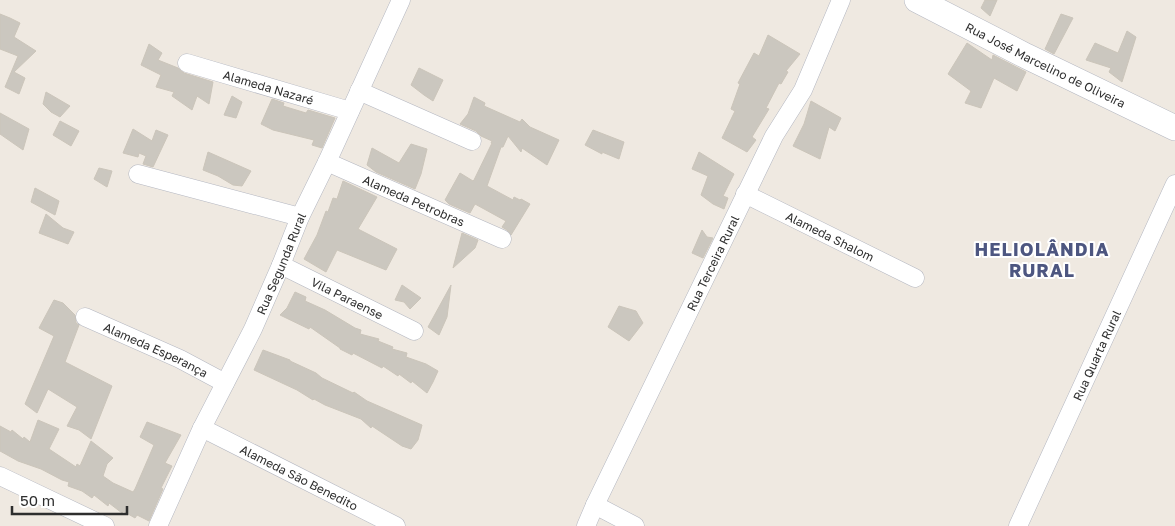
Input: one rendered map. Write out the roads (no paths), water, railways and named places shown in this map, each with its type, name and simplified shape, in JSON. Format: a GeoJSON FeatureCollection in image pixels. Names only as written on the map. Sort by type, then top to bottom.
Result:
{"type":"FeatureCollection","features":[{"type":"Feature","properties":{"kind":"street","name":"Rua Segunda Rural"},"geometry":{"type":"LineString","coordinates":[[158,526],[202,428],[252,329],[300,217],[401,0]]}},
{"type":"Feature","properties":{"kind":"street","name":"Rua Terceira Rural"},"geometry":{"type":"LineString","coordinates":[[586,526],[745,194],[774,136],[803,90],[841,0]]}},
{"type":"Feature","properties":{"kind":"street","name":"Rua José Marcelino de Oliveira"},"geometry":{"type":"LineString","coordinates":[[916,0],[1175,128]]}},
{"type":"Feature","properties":{"kind":"street","name":"Alameda Nazaré"},"geometry":{"type":"LineString","coordinates":[[187,63],[350,111]]}},
{"type":"Feature","properties":{"kind":"street"},"geometry":{"type":"LineString","coordinates":[[359,91],[472,141]]}},
{"type":"Feature","properties":{"kind":"street","name":"Alameda Petrobras"},"geometry":{"type":"LineString","coordinates":[[327,162],[502,239]]}},
{"type":"Feature","properties":{"kind":"street"},"geometry":{"type":"LineString","coordinates":[[138,174],[300,217]]}},
{"type":"Feature","properties":{"kind":"street","name":"Rua Quarta Rural"},"geometry":{"type":"LineString","coordinates":[[1018,526],[1175,184]]}},
{"type":"Feature","properties":{"kind":"street","name":"Alameda Shalom"},"geometry":{"type":"LineString","coordinates":[[745,194],[914,278]]}},
{"type":"Feature","properties":{"kind":"street","name":"Vila Paraense"},"geometry":{"type":"LineString","coordinates":[[281,265],[414,331]]}},
{"type":"Feature","properties":{"kind":"street","name":"Alameda Esperança"},"geometry":{"type":"LineString","coordinates":[[85,317],[180,359],[225,382]]}},
{"type":"Feature","properties":{"kind":"street","name":"Alameda São Benedito"},"geometry":{"type":"LineString","coordinates":[[202,428],[396,526]]}},
{"type":"Feature","properties":{"kind":"street"},"geometry":{"type":"LineString","coordinates":[[0,476],[105,526]]}},
{"type":"Feature","properties":{"kind":"street"},"geometry":{"type":"LineString","coordinates":[[595,505],[635,526]]}},
{"type":"Feature","properties":{"kind":"district","name":"HELIOLÂNDIA RURAL"},"geometry":{"type":"Point","coordinates":[1042,259]}}]}
